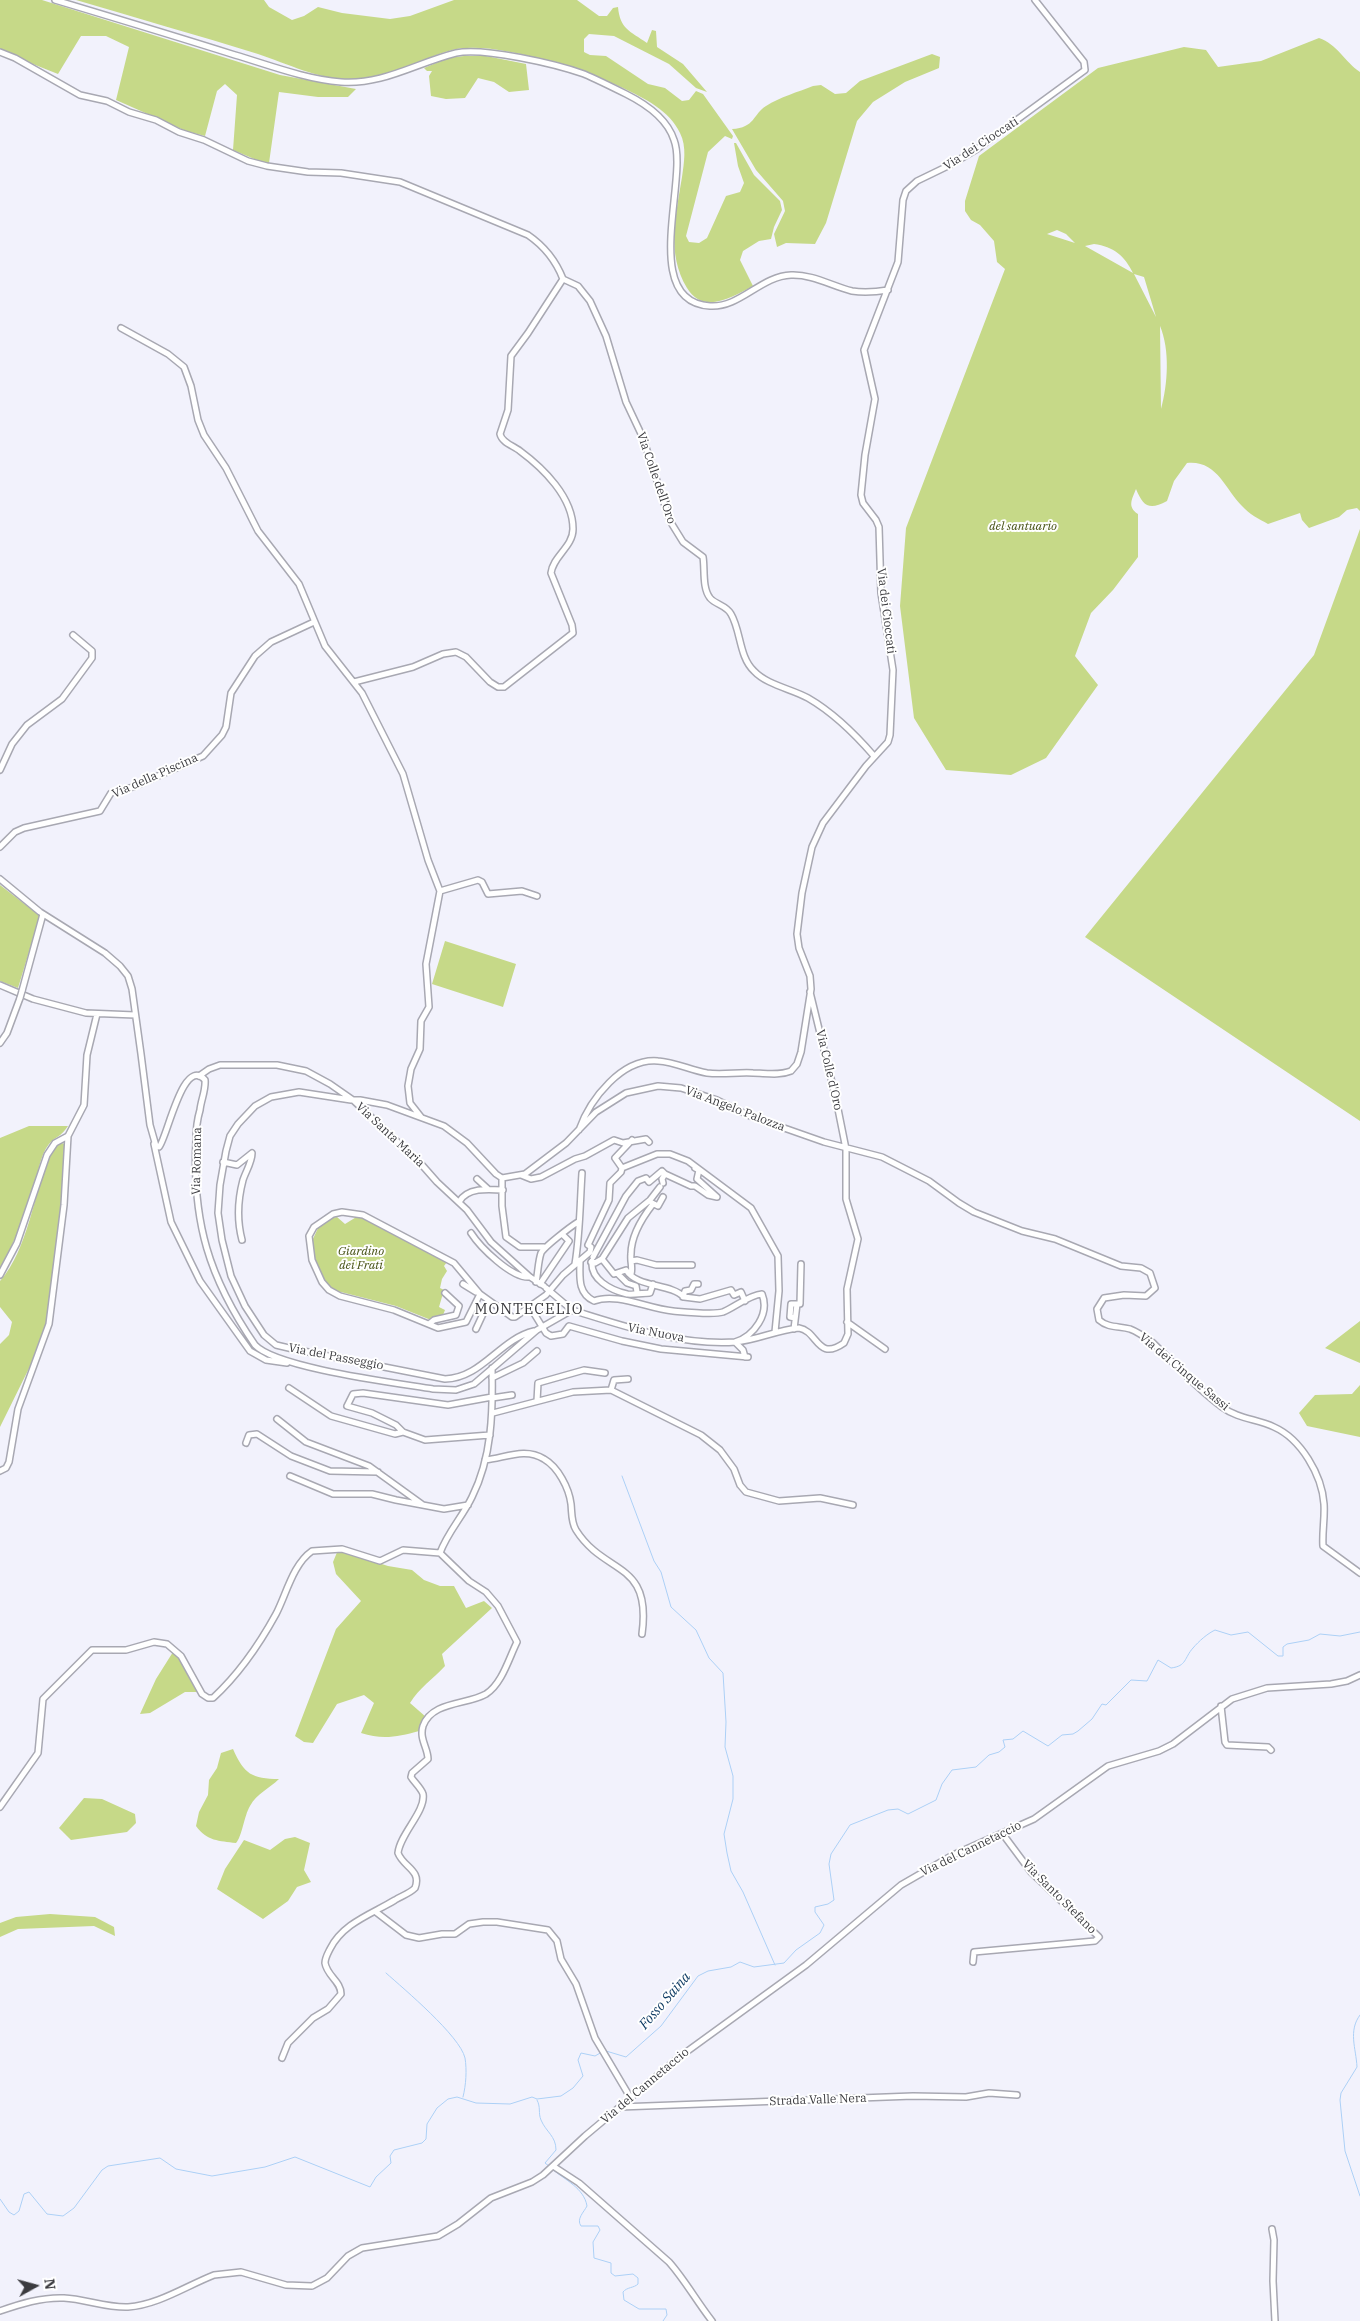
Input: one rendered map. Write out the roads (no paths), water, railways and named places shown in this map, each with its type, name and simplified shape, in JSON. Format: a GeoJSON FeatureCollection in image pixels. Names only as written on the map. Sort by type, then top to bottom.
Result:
{"type":"FeatureCollection","features":[{"type":"Feature","properties":{"kind":"street"},"geometry":{"type":"LineString","coordinates":[[55,0],[273,66],[332,81],[360,82],[379,80],[448,55],[467,52],[485,52],[584,74],[645,106],[660,118],[673,136],[678,169],[670,253],[677,282],[683,293],[693,302],[707,306],[723,305],[768,282],[788,275],[808,277],[857,292],[888,290]]}},
{"type":"Feature","properties":{"kind":"street","name":"Via dei Cioccati"},"geometry":{"type":"LineString","coordinates":[[579,1130],[586,1114],[607,1085],[623,1072],[643,1062],[662,1061],[713,1073],[782,1074],[791,1071],[797,1064],[801,1052],[810,992],[810,976],[800,951],[797,934],[802,893],[812,847],[823,823],[890,737],[894,674],[882,597],[878,524],[863,503],[861,495],[864,455],[875,399],[864,350],[899,258],[903,200],[910,186],[977,149],[1085,70],[1085,63],[1035,0]]}},
{"type":"Feature","properties":{"kind":"street"},"geometry":{"type":"LineString","coordinates":[[0,52],[15,58],[80,95],[107,101],[129,112],[156,120],[179,132],[204,140],[248,160],[267,166],[308,172],[341,173],[387,179],[409,185],[528,236],[550,256],[563,280],[511,356],[508,410],[500,434],[503,440],[517,448],[542,469],[554,484],[568,508],[573,526],[573,534],[553,566],[551,573],[572,625],[572,635],[504,687],[494,685],[466,657],[454,652],[436,656],[413,667],[354,682]]}},
{"type":"Feature","properties":{"kind":"street","name":"Via Colle dell'Oro"},"geometry":{"type":"LineString","coordinates":[[563,280],[578,286],[590,301],[604,332],[627,404],[644,442],[671,524],[684,542],[703,557],[708,593],[712,600],[723,605],[731,614],[751,668],[761,676],[817,704],[851,730],[874,756]]}},
{"type":"Feature","properties":{"kind":"street"},"geometry":{"type":"LineString","coordinates":[[122,328],[168,354],[184,367],[191,386],[198,420],[204,435],[225,467],[258,531],[299,584],[328,651],[354,682],[366,700],[403,774],[428,860],[440,891],[426,964],[429,1007],[422,1019],[420,1049],[411,1068],[408,1088],[410,1103],[421,1118]]}},
{"type":"Feature","properties":{"kind":"street","name":"Via della Piscina"},"geometry":{"type":"LineString","coordinates":[[0,847],[21,829],[51,820],[100,811],[111,793],[133,787],[203,756],[222,735],[226,727],[231,693],[256,656],[271,642],[314,622]]}},
{"type":"Feature","properties":{"kind":"street"},"geometry":{"type":"LineString","coordinates":[[0,770],[12,744],[22,730],[35,717],[62,699],[92,660],[92,651],[73,635]]}},
{"type":"Feature","properties":{"kind":"street"},"geometry":{"type":"LineString","coordinates":[[0,878],[43,914],[90,942],[120,966],[131,984],[153,1142],[171,1222],[200,1282],[241,1341],[251,1352],[273,1362],[290,1363]]}},
{"type":"Feature","properties":{"kind":"street"},"geometry":{"type":"LineString","coordinates":[[440,891],[478,880],[482,882],[488,894],[522,890],[537,896]]}},
{"type":"Feature","properties":{"kind":"street"},"geometry":{"type":"LineString","coordinates":[[0,1042],[8,1032],[20,998],[43,914]]}},
{"type":"Feature","properties":{"kind":"street"},"geometry":{"type":"LineString","coordinates":[[0,985],[33,999],[96,1014],[134,1015]]}},
{"type":"Feature","properties":{"kind":"street","name":"Via Colle d'Oro"},"geometry":{"type":"LineString","coordinates":[[794,1329],[807,1330],[818,1346],[830,1349],[842,1345],[846,1340],[847,1289],[858,1241],[846,1196],[846,1149],[810,992]]}},
{"type":"Feature","properties":{"kind":"street"},"geometry":{"type":"LineString","coordinates":[[0,1471],[6,1468],[10,1460],[18,1409],[48,1327],[64,1209],[68,1136],[84,1105],[87,1055],[96,1014]]}},
{"type":"Feature","properties":{"kind":"street","name":"Via Santa Maria"},"geometry":{"type":"LineString","coordinates":[[199,1076],[209,1069],[222,1065],[280,1065],[316,1076],[352,1100],[459,1202],[491,1242],[530,1277],[572,1310]]}},
{"type":"Feature","properties":{"kind":"street"},"geometry":{"type":"LineString","coordinates":[[153,1142],[157,1147],[161,1145],[173,1109],[184,1085],[190,1078],[199,1076]]}},
{"type":"Feature","properties":{"kind":"street","name":"Via Romana"},"geometry":{"type":"LineString","coordinates":[[199,1076],[206,1083],[197,1128],[196,1195],[205,1246],[225,1294],[254,1343],[263,1352],[290,1363],[448,1391],[462,1389],[474,1384],[540,1328]]}},
{"type":"Feature","properties":{"kind":"street","name":"Via Angelo Palozza"},"geometry":{"type":"LineString","coordinates":[[521,1176],[566,1143],[596,1112],[626,1094],[647,1087],[665,1086],[681,1088],[701,1094],[750,1116],[846,1149]]}},
{"type":"Feature","properties":{"kind":"street","name":"Via del Passeggio"},"geometry":{"type":"LineString","coordinates":[[502,1178],[455,1133],[439,1124],[387,1105],[325,1094],[296,1092],[280,1094],[264,1100],[253,1107],[234,1129],[227,1146],[223,1162],[218,1209],[224,1253],[232,1279],[245,1306],[262,1333],[274,1344],[304,1352],[442,1378],[453,1378],[471,1373],[520,1335],[540,1328]]}},
{"type":"Feature","properties":{"kind":"street"},"geometry":{"type":"LineString","coordinates":[[0,1275],[17,1243],[47,1155],[55,1143],[68,1136]]}},
{"type":"Feature","properties":{"kind":"street"},"geometry":{"type":"LineString","coordinates":[[544,1247],[520,1247],[506,1236],[504,1231],[502,1178],[521,1176],[539,1178],[614,1140],[623,1143],[646,1139],[649,1142]]}},
{"type":"Feature","properties":{"kind":"street"},"geometry":{"type":"LineString","coordinates":[[622,1168],[616,1158],[632,1140]]}},
{"type":"Feature","properties":{"kind":"street","name":"Via dei Cinque Sassi"},"geometry":{"type":"LineString","coordinates":[[846,1149],[882,1157],[899,1165],[929,1181],[959,1204],[974,1212],[1022,1230],[1056,1239],[1121,1266],[1141,1268],[1150,1273],[1155,1288],[1151,1293],[1146,1296],[1124,1295],[1104,1298],[1097,1308],[1099,1320],[1108,1326],[1130,1329],[1140,1333],[1222,1407],[1243,1418],[1282,1430],[1294,1440],[1309,1461],[1323,1495],[1323,1546],[1360,1573]]}},
{"type":"Feature","properties":{"kind":"street"},"geometry":{"type":"LineString","coordinates":[[223,1162],[238,1165],[252,1153],[243,1182],[240,1201],[239,1229],[242,1240]]}},
{"type":"Feature","properties":{"kind":"street"},"geometry":{"type":"LineString","coordinates":[[652,1202],[628,1218],[602,1259],[595,1264],[589,1243],[609,1200],[610,1183],[621,1172],[622,1168],[656,1154],[670,1154],[690,1162],[751,1208],[778,1256],[779,1291],[775,1332]]}},
{"type":"Feature","properties":{"kind":"street"},"geometry":{"type":"LineString","coordinates":[[662,1173],[717,1197],[697,1179],[698,1170],[693,1168],[690,1162]]}},
{"type":"Feature","properties":{"kind":"street"},"geometry":{"type":"LineString","coordinates":[[575,1265],[582,1173]]}},
{"type":"Feature","properties":{"kind":"street"},"geometry":{"type":"LineString","coordinates":[[631,1274],[630,1253],[638,1226],[661,1185],[662,1173]]}},
{"type":"Feature","properties":{"kind":"street"},"geometry":{"type":"LineString","coordinates":[[653,1284],[650,1293],[637,1292],[628,1295],[610,1288],[595,1278],[591,1271],[592,1257],[623,1201],[638,1181],[646,1178],[649,1182],[662,1173]]}},
{"type":"Feature","properties":{"kind":"street"},"geometry":{"type":"LineString","coordinates":[[477,1179],[488,1189]]}},
{"type":"Feature","properties":{"kind":"street"},"geometry":{"type":"LineString","coordinates":[[459,1202],[467,1194],[488,1189],[503,1190]]}},
{"type":"Feature","properties":{"kind":"street"},"geometry":{"type":"LineString","coordinates":[[652,1202],[658,1206],[663,1197]]}},
{"type":"Feature","properties":{"kind":"street"},"geometry":{"type":"LineString","coordinates":[[352,1213],[363,1215],[454,1263],[479,1294],[466,1322],[438,1328],[394,1310],[340,1296],[329,1290],[322,1282],[312,1260],[309,1236],[314,1227],[332,1214],[352,1213]]}},
{"type":"Feature","properties":{"kind":"street"},"geometry":{"type":"LineString","coordinates":[[544,1288],[540,1256],[544,1247],[578,1222]]}},
{"type":"Feature","properties":{"kind":"street"},"geometry":{"type":"LineString","coordinates":[[471,1233],[482,1248],[504,1265],[520,1276],[530,1277]]}},
{"type":"Feature","properties":{"kind":"street"},"geometry":{"type":"LineString","coordinates":[[562,1234],[569,1241]]}},
{"type":"Feature","properties":{"kind":"street"},"geometry":{"type":"LineString","coordinates":[[463,1284],[512,1317],[515,1317],[530,1307],[544,1288],[569,1241],[572,1238],[578,1241]]}},
{"type":"Feature","properties":{"kind":"street"},"geometry":{"type":"LineString","coordinates":[[544,1288],[580,1260],[592,1257]]}},
{"type":"Feature","properties":{"kind":"street"},"geometry":{"type":"LineString","coordinates":[[602,1259],[614,1274],[617,1273],[627,1283],[636,1286],[637,1292]]}},
{"type":"Feature","properties":{"kind":"street"},"geometry":{"type":"LineString","coordinates":[[530,1307],[540,1328],[551,1336],[563,1334],[569,1326],[622,1342],[661,1350],[747,1357],[735,1342],[748,1335],[760,1323],[764,1308],[762,1294],[725,1311],[714,1313],[672,1311],[615,1299],[599,1298],[594,1301],[584,1295],[581,1288],[580,1260]]}},
{"type":"Feature","properties":{"kind":"street"},"geometry":{"type":"LineString","coordinates":[[631,1260],[644,1261],[656,1265],[692,1266]]}},
{"type":"Feature","properties":{"kind":"street"},"geometry":{"type":"LineString","coordinates":[[794,1329],[797,1304],[800,1304],[801,1264]]}},
{"type":"Feature","properties":{"kind":"street"},"geometry":{"type":"LineString","coordinates":[[617,1273],[626,1270],[642,1282],[669,1288],[680,1293],[682,1297],[700,1299],[723,1294],[731,1290],[734,1295],[741,1292],[745,1301]]}},
{"type":"Feature","properties":{"kind":"street"},"geometry":{"type":"LineString","coordinates":[[682,1297],[686,1290],[691,1290],[694,1284],[698,1284]]}},
{"type":"Feature","properties":{"kind":"street"},"geometry":{"type":"LineString","coordinates":[[429,1324],[434,1320],[456,1315],[459,1306],[445,1293]]}},
{"type":"Feature","properties":{"kind":"street"},"geometry":{"type":"LineString","coordinates":[[476,1329],[489,1301]]}},
{"type":"Feature","properties":{"kind":"street"},"geometry":{"type":"LineString","coordinates":[[540,1328],[572,1310]]}},
{"type":"Feature","properties":{"kind":"street","name":"Via Nuova"},"geometry":{"type":"LineString","coordinates":[[572,1310],[626,1327],[698,1341],[735,1342],[794,1329]]}},
{"type":"Feature","properties":{"kind":"street"},"geometry":{"type":"LineString","coordinates":[[847,1322],[885,1349]]}},
{"type":"Feature","properties":{"kind":"street"},"geometry":{"type":"LineString","coordinates":[[492,1378],[523,1363],[537,1351]]}},
{"type":"Feature","properties":{"kind":"street"},"geometry":{"type":"LineString","coordinates":[[440,1553],[445,1540],[468,1506],[485,1460],[492,1413],[492,1368]]}},
{"type":"Feature","properties":{"kind":"street"},"geometry":{"type":"LineString","coordinates":[[537,1401],[538,1383],[584,1370],[605,1373]]}},
{"type":"Feature","properties":{"kind":"street"},"geometry":{"type":"LineString","coordinates":[[610,1390],[614,1380],[628,1379]]}},
{"type":"Feature","properties":{"kind":"street"},"geometry":{"type":"LineString","coordinates":[[289,1388],[331,1416],[395,1434],[403,1432]]}},
{"type":"Feature","properties":{"kind":"street"},"geometry":{"type":"LineString","coordinates":[[492,1413],[573,1392],[610,1390],[701,1435],[720,1450],[734,1469],[740,1485],[746,1492],[778,1501],[820,1498],[853,1505]]}},
{"type":"Feature","properties":{"kind":"street"},"geometry":{"type":"LineString","coordinates":[[490,1435],[425,1440],[403,1432],[396,1425],[372,1413],[348,1406],[350,1397],[353,1394],[363,1393],[448,1405],[512,1395]]}},
{"type":"Feature","properties":{"kind":"street"},"geometry":{"type":"LineString","coordinates":[[277,1419],[306,1442],[364,1463],[423,1505]]}},
{"type":"Feature","properties":{"kind":"street"},"geometry":{"type":"LineString","coordinates":[[246,1443],[248,1437],[255,1434],[262,1436],[291,1456],[330,1471],[378,1472]]}},
{"type":"Feature","properties":{"kind":"street"},"geometry":{"type":"LineString","coordinates":[[485,1460],[524,1453],[540,1456],[554,1467],[568,1494],[576,1531],[600,1556],[628,1574],[641,1595],[645,1615],[642,1634]]}},
{"type":"Feature","properties":{"kind":"street"},"geometry":{"type":"LineString","coordinates":[[290,1476],[333,1494],[372,1494],[447,1509],[468,1506]]}},
{"type":"Feature","properties":{"kind":"street"},"geometry":{"type":"LineString","coordinates":[[0,1807],[38,1754],[43,1698],[92,1650],[124,1650],[154,1642],[167,1644],[181,1656],[201,1692],[208,1698],[212,1698],[246,1663],[275,1617],[300,1564],[310,1552],[345,1549],[380,1561],[403,1550],[440,1553],[469,1581],[486,1592],[498,1606],[517,1642],[503,1673],[486,1693],[444,1707],[425,1722],[422,1735],[428,1760],[412,1773],[411,1778],[421,1790],[422,1800],[415,1818],[399,1845],[398,1853],[414,1871],[416,1884],[411,1891],[376,1912],[358,1919],[335,1940],[325,1964],[339,1985],[341,1994],[328,2009],[313,2018],[288,2043],[282,2058]]}},
{"type":"Feature","properties":{"kind":"street","name":"Via del Cannetaccio"},"geometry":{"type":"LineString","coordinates":[[0,2311],[31,2302],[62,2298],[109,2306],[127,2307],[144,2305],[225,2272],[241,2272],[286,2285],[312,2286],[327,2278],[348,2256],[362,2248],[438,2236],[458,2224],[491,2198],[532,2182],[548,2171],[630,2097],[727,2020],[806,1965],[901,1885],[953,1855],[1034,1818],[1108,1766],[1159,1751],[1173,1744],[1232,1699],[1267,1688],[1331,1684],[1347,1681],[1360,1675]]}},
{"type":"Feature","properties":{"kind":"street"},"geometry":{"type":"LineString","coordinates":[[1221,1706],[1225,1742],[1227,1745],[1268,1746],[1271,1750]]}},
{"type":"Feature","properties":{"kind":"street","name":"Via Santo Stefano"},"geometry":{"type":"LineString","coordinates":[[972,1962],[974,1952],[1095,1941],[1099,1936],[1031,1872],[1002,1833]]}},
{"type":"Feature","properties":{"kind":"street"},"geometry":{"type":"LineString","coordinates":[[376,1912],[406,1935],[419,1938],[455,1934],[469,1924],[483,1922],[497,1922],[548,1930],[557,1941],[561,1959],[576,1984],[595,2038],[630,2097]]}},
{"type":"Feature","properties":{"kind":"street","name":"Strada Valle Nera"},"geometry":{"type":"LineString","coordinates":[[620,2107],[913,2096],[966,2097],[989,2094],[1017,2095]]}},
{"type":"Feature","properties":{"kind":"street"},"geometry":{"type":"LineString","coordinates":[[553,2166],[579,2183],[644,2239],[681,2276],[691,2294],[712,2321]]}},
{"type":"Feature","properties":{"kind":"street"},"geometry":{"type":"LineString","coordinates":[[1272,2229],[1274,2240],[1272,2282],[1275,2321]]}},
{"type":"Feature","properties":{"kind":"waterway"},"geometry":{"type":"LineString","coordinates":[[622,1476],[654,1561],[661,1572],[671,1607],[696,1630],[709,1658],[723,1673],[726,1722],[725,1747],[733,1776],[733,1799],[724,1834],[727,1853],[731,1871],[743,1892],[775,1965]]}},
{"type":"Feature","properties":{"kind":"waterway","name":"Fosso Saina"},"geometry":{"type":"LineString","coordinates":[[606,2051],[626,2057],[661,2026],[698,1976],[708,1971],[731,1967],[740,1962],[754,1967],[784,1963],[796,1950],[820,1933],[824,1925],[815,1912],[815,1907],[828,1904],[834,1900],[829,1864],[831,1854],[850,1825],[888,1810],[898,1809],[908,1814],[936,1800],[942,1784],[952,1770],[976,1767],[989,1755],[999,1752],[1005,1747],[1003,1740],[1013,1739],[1023,1731],[1048,1746],[1062,1735],[1073,1734],[1092,1719],[1102,1704],[1106,1705],[1131,1680],[1147,1681],[1158,1660],[1171,1668],[1180,1665],[1198,1643],[1215,1630],[1231,1635],[1248,1632],[1278,1656],[1283,1656],[1283,1647],[1287,1644],[1309,1640],[1320,1634],[1340,1636],[1360,1632]]}},
{"type":"Feature","properties":{"kind":"waterway"},"geometry":{"type":"LineString","coordinates":[[386,1973],[443,2026],[461,2049],[466,2067],[463,2097]]}},
{"type":"Feature","properties":{"kind":"waterway"},"geometry":{"type":"LineString","coordinates":[[1360,2015],[1354,2027],[1357,2067],[1341,2093],[1340,2100],[1345,2151],[1360,2196]]}},
{"type":"Feature","properties":{"kind":"waterway","name":"Fosso Saina"},"geometry":{"type":"LineString","coordinates":[[0,2199],[9,2212],[14,2215],[19,2211],[24,2194],[29,2192],[47,2214],[63,2216],[74,2208],[102,2170],[108,2166],[160,2158],[176,2169],[212,2176],[265,2167],[295,2157],[370,2187],[376,2177],[391,2163],[390,2156],[394,2150],[422,2143],[426,2139],[427,2124],[437,2108],[448,2099],[457,2097],[476,2103],[510,2104],[532,2097],[537,2099],[561,2096],[573,2088],[583,2076],[578,2060],[581,2053],[595,2056],[602,2052]]}},
{"type":"Feature","properties":{"kind":"waterway"},"geometry":{"type":"LineString","coordinates":[[537,2100],[541,2120],[556,2145],[556,2150],[545,2163],[549,2166]]}},
{"type":"Feature","properties":{"kind":"waterway"},"geometry":{"type":"LineString","coordinates":[[552,2169],[582,2194],[587,2206],[579,2221],[581,2226],[598,2226],[600,2230],[593,2242],[594,2258],[611,2263],[611,2273],[615,2276],[633,2274],[638,2278],[638,2284],[623,2292],[624,2300],[639,2309],[666,2309],[667,2315],[663,2321]]}},
{"type":"Feature","properties":{"kind":"district","name":"MONTECELIO"},"geometry":{"type":"Point","coordinates":[529,1310]}},
{"type":"Feature","properties":{"kind":"park label","name":"del santuario"},"geometry":{"type":"Point","coordinates":[1023,527]}},
{"type":"Feature","properties":{"kind":"park label","name":"Giardino dei Frati"},"geometry":{"type":"Point","coordinates":[361,1259]}}]}
